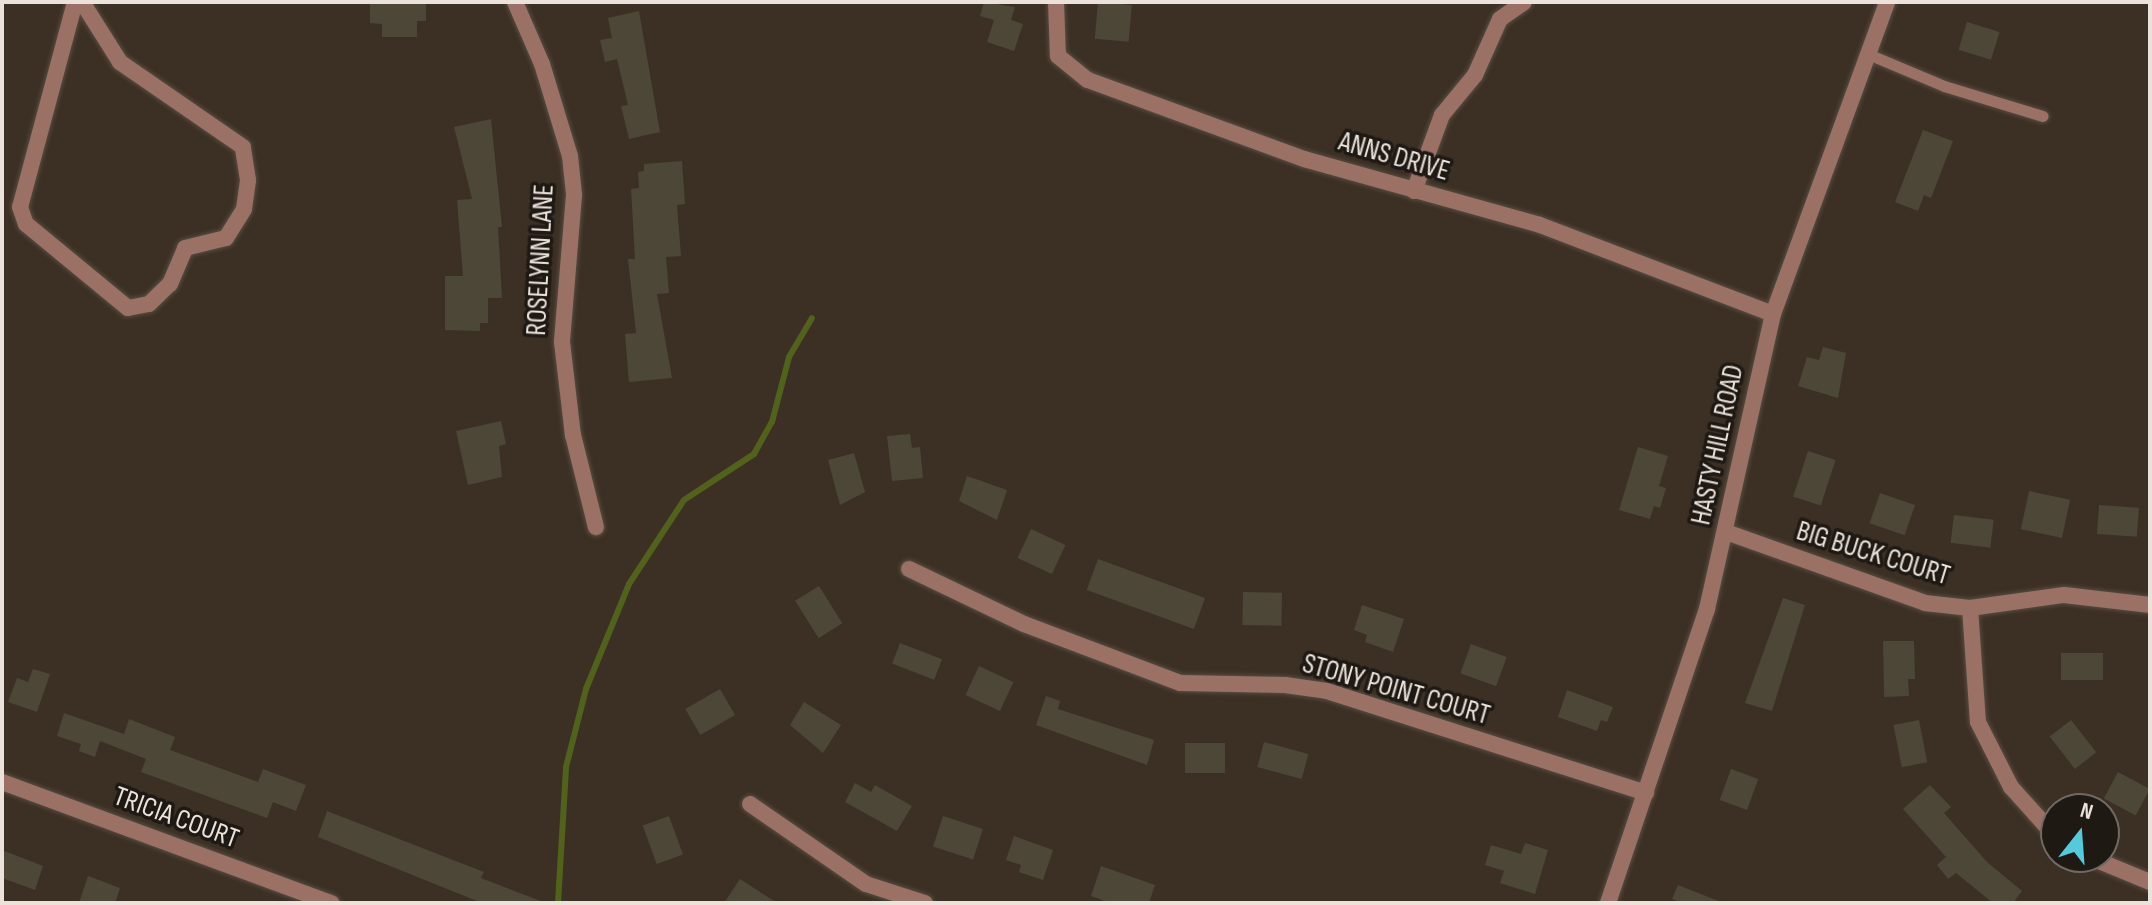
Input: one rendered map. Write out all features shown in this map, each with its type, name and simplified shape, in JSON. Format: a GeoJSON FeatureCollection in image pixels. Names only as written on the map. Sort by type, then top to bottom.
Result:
{"type":"FeatureCollection","features":[{"type":"Feature","properties":{"kind":"street"},"geometry":{"type":"LineString","coordinates":[[75,2],[20,207],[26,224],[128,308],[149,304],[170,284],[185,248],[226,238],[238,218],[248,180],[243,147],[120,62],[82,2]]}},
{"type":"Feature","properties":{"kind":"street","name":"ROSELYNN LANE"},"geometry":{"type":"LineString","coordinates":[[515,2],[542,64],[570,156],[574,195],[562,342],[573,435],[596,527]]}},
{"type":"Feature","properties":{"kind":"street","name":"ANNS DRIVE"},"geometry":{"type":"LineString","coordinates":[[1056,2],[1058,56],[1088,80],[1304,159],[1540,225],[1773,314]]}},
{"type":"Feature","properties":{"kind":"street"},"geometry":{"type":"LineString","coordinates":[[1414,191],[1442,115],[1475,75],[1500,19],[1524,2]]}},
{"type":"Feature","properties":{"kind":"street","name":"HASTY HILL ROAD"},"geometry":{"type":"LineString","coordinates":[[1608,903],[1695,650],[1726,532],[1773,314],[1887,2]]}},
{"type":"Feature","properties":{"kind":"street","name":"BIG BUCK COURT"},"geometry":{"type":"LineString","coordinates":[[1726,532],[1925,603],[1970,608],[2064,595],[2150,605]]}},
{"type":"Feature","properties":{"kind":"street","name":"STONY POINT COURT"},"geometry":{"type":"LineString","coordinates":[[909,569],[1024,624],[1180,683],[1285,685],[1327,691],[1646,793]]}},
{"type":"Feature","properties":{"kind":"street"},"geometry":{"type":"LineString","coordinates":[[1970,608],[1978,722],[2011,787],[2040,819]]}},
{"type":"Feature","properties":{"kind":"street","name":"TRICIA COURT"},"geometry":{"type":"LineString","coordinates":[[2,782],[331,903]]}},
{"type":"Feature","properties":{"kind":"street"},"geometry":{"type":"LineString","coordinates":[[750,804],[866,884],[925,903]]}},
{"type":"Feature","properties":{"kind":"street"},"geometry":{"type":"LineString","coordinates":[[2120,870],[2150,882]]}},
{"type":"Feature","properties":{"kind":"lane"},"geometry":{"type":"LineString","coordinates":[[1868,54],[1944,86],[2043,116]]}},
{"type":"Feature","properties":{"kind":"building"},"geometry":{"type":"Polygon","coordinates":[[[370,2],[426,2],[426,21],[417,21],[417,37],[382,37],[382,24],[370,23],[370,2]]]}},
{"type":"Feature","properties":{"kind":"building"},"geometry":{"type":"Polygon","coordinates":[[[984,2],[1015,7],[1011,20],[1023,24],[1014,51],[987,42],[994,20],[980,16],[984,2]]]}},
{"type":"Feature","properties":{"kind":"building"},"geometry":{"type":"Polygon","coordinates":[[[1098,2],[1132,5],[1129,42],[1095,39],[1098,2]]]}},
{"type":"Feature","properties":{"kind":"building"},"geometry":{"type":"Polygon","coordinates":[[[639,11],[660,132],[629,139],[621,106],[628,105],[617,59],[605,62],[600,40],[612,38],[608,18],[639,11]]]}},
{"type":"Feature","properties":{"kind":"building"},"geometry":{"type":"Polygon","coordinates":[[[1967,22],[2000,32],[1991,60],[1959,50],[1967,22]]]}},
{"type":"Feature","properties":{"kind":"building"},"geometry":{"type":"Polygon","coordinates":[[[491,119],[502,227],[498,227],[502,298],[488,298],[488,323],[480,323],[480,331],[445,330],[445,276],[463,276],[457,200],[472,199],[454,127],[491,119]]]}},
{"type":"Feature","properties":{"kind":"building"},"geometry":{"type":"Polygon","coordinates":[[[1923,130],[1953,141],[1931,198],[1924,195],[1918,211],[1895,202],[1923,130]]]}},
{"type":"Feature","properties":{"kind":"building"},"geometry":{"type":"Polygon","coordinates":[[[682,161],[685,204],[677,205],[681,256],[666,257],[669,293],[657,294],[672,378],[629,382],[625,334],[636,333],[628,259],[635,259],[631,189],[639,188],[638,172],[644,171],[644,164],[682,161]]]}},
{"type":"Feature","properties":{"kind":"building"},"geometry":{"type":"Polygon","coordinates":[[[1823,347],[1846,353],[1838,398],[1798,386],[1807,357],[1819,360],[1823,347]]]}},
{"type":"Feature","properties":{"kind":"building"},"geometry":{"type":"Polygon","coordinates":[[[501,421],[506,444],[499,446],[502,477],[468,485],[456,431],[501,421]]]}},
{"type":"Feature","properties":{"kind":"building"},"geometry":{"type":"Polygon","coordinates":[[[910,434],[912,448],[920,447],[923,478],[892,481],[887,436],[910,434]]]}},
{"type":"Feature","properties":{"kind":"building"},"geometry":{"type":"Polygon","coordinates":[[[1638,447],[1668,456],[1659,486],[1666,488],[1660,508],[1654,506],[1650,519],[1619,510],[1638,447]]]}},
{"type":"Feature","properties":{"kind":"building"},"geometry":{"type":"Polygon","coordinates":[[[1808,451],[1836,460],[1821,506],[1793,497],[1808,451]]]}},
{"type":"Feature","properties":{"kind":"building"},"geometry":{"type":"Polygon","coordinates":[[[854,453],[865,492],[840,505],[828,460],[854,453]]]}},
{"type":"Feature","properties":{"kind":"building"},"geometry":{"type":"Polygon","coordinates":[[[967,476],[1007,490],[997,520],[959,501],[967,476]]]}},
{"type":"Feature","properties":{"kind":"building"},"geometry":{"type":"Polygon","coordinates":[[[2029,491],[2070,500],[2062,538],[2021,529],[2029,491]]]}},
{"type":"Feature","properties":{"kind":"building"},"geometry":{"type":"Polygon","coordinates":[[[1880,493],[1915,505],[1905,535],[1870,523],[1880,493]]]}},
{"type":"Feature","properties":{"kind":"building"},"geometry":{"type":"Polygon","coordinates":[[[2099,505],[2139,508],[2137,537],[2097,534],[2099,505]]]}},
{"type":"Feature","properties":{"kind":"building"},"geometry":{"type":"Polygon","coordinates":[[[1954,515],[1994,520],[1990,548],[1951,543],[1954,515]]]}},
{"type":"Feature","properties":{"kind":"building"},"geometry":{"type":"Polygon","coordinates":[[[1031,529],[1065,545],[1052,574],[1017,558],[1031,529]]]}},
{"type":"Feature","properties":{"kind":"building"},"geometry":{"type":"Polygon","coordinates":[[[1098,559],[1205,598],[1194,629],[1087,590],[1098,559]]]}},
{"type":"Feature","properties":{"kind":"building"},"geometry":{"type":"Polygon","coordinates":[[[819,586],[842,623],[819,638],[795,601],[819,586]]]}},
{"type":"Feature","properties":{"kind":"building"},"geometry":{"type":"Polygon","coordinates":[[[1243,592],[1282,593],[1281,626],[1242,625],[1243,592]]]}},
{"type":"Feature","properties":{"kind":"building"},"geometry":{"type":"Polygon","coordinates":[[[1783,598],[1805,605],[1772,711],[1745,703],[1783,598]]]}},
{"type":"Feature","properties":{"kind":"building"},"geometry":{"type":"Polygon","coordinates":[[[1362,605],[1404,619],[1393,652],[1365,642],[1367,635],[1354,630],[1362,605]]]}},
{"type":"Feature","properties":{"kind":"building"},"geometry":{"type":"Polygon","coordinates":[[[1883,641],[1914,641],[1915,679],[1908,679],[1909,696],[1884,697],[1883,641]]]}},
{"type":"Feature","properties":{"kind":"building"},"geometry":{"type":"Polygon","coordinates":[[[900,643],[942,659],[934,680],[892,664],[900,643]]]}},
{"type":"Feature","properties":{"kind":"building"},"geometry":{"type":"Polygon","coordinates":[[[1471,644],[1507,657],[1496,686],[1460,673],[1471,644]]]}},
{"type":"Feature","properties":{"kind":"building"},"geometry":{"type":"Polygon","coordinates":[[[2061,653],[2103,653],[2103,680],[2061,680],[2061,653]]]}},
{"type":"Feature","properties":{"kind":"building"},"geometry":{"type":"Polygon","coordinates":[[[979,666],[1013,682],[1000,711],[965,695],[979,666]]]}},
{"type":"Feature","properties":{"kind":"building"},"geometry":{"type":"Polygon","coordinates":[[[33,669],[50,674],[37,712],[8,702],[17,678],[28,682],[33,669]]]}},
{"type":"Feature","properties":{"kind":"building"},"geometry":{"type":"Polygon","coordinates":[[[720,689],[735,715],[700,735],[685,709],[720,689]]]}},
{"type":"Feature","properties":{"kind":"building"},"geometry":{"type":"Polygon","coordinates":[[[1567,690],[1613,707],[1607,722],[1601,720],[1597,731],[1558,717],[1567,690]]]}},
{"type":"Feature","properties":{"kind":"building"},"geometry":{"type":"Polygon","coordinates":[[[1046,696],[1060,701],[1058,709],[1154,740],[1147,765],[1036,725],[1046,696]]]}},
{"type":"Feature","properties":{"kind":"building"},"geometry":{"type":"Polygon","coordinates":[[[804,702],[841,725],[823,753],[790,725],[804,702]]]}},
{"type":"Feature","properties":{"kind":"building"},"geometry":{"type":"Polygon","coordinates":[[[64,713],[124,734],[129,719],[175,737],[170,750],[258,782],[263,769],[306,785],[296,811],[273,802],[267,818],[141,772],[146,759],[100,741],[95,757],[79,751],[81,744],[57,736],[64,713]]]}},
{"type":"Feature","properties":{"kind":"building"},"geometry":{"type":"Polygon","coordinates":[[[1919,720],[1927,762],[1902,767],[1893,725],[1919,720]]]}},
{"type":"Feature","properties":{"kind":"building"},"geometry":{"type":"Polygon","coordinates":[[[2071,720],[2096,752],[2075,769],[2050,737],[2071,720]]]}},
{"type":"Feature","properties":{"kind":"building"},"geometry":{"type":"Polygon","coordinates":[[[1264,742],[1308,754],[1302,779],[1257,767],[1264,742]]]}},
{"type":"Feature","properties":{"kind":"building"},"geometry":{"type":"Polygon","coordinates":[[[1185,743],[1225,743],[1225,773],[1185,773],[1185,743]]]}},
{"type":"Feature","properties":{"kind":"building"},"geometry":{"type":"Polygon","coordinates":[[[1731,769],[1758,779],[1747,810],[1720,800],[1731,769]]]}},
{"type":"Feature","properties":{"kind":"building"},"geometry":{"type":"Polygon","coordinates":[[[2118,772],[2150,789],[2136,815],[2120,807],[2120,793],[2107,793],[2118,772]]]}},
{"type":"Feature","properties":{"kind":"building"},"geometry":{"type":"Polygon","coordinates":[[[855,783],[871,792],[875,785],[912,806],[897,831],[845,802],[855,783]]]}},
{"type":"Feature","properties":{"kind":"building"},"geometry":{"type":"Polygon","coordinates":[[[1930,785],[1951,807],[1944,813],[1987,862],[2022,891],[2013,903],[1993,903],[1956,873],[1948,879],[1937,865],[1946,857],[1903,809],[1930,785]]]}},
{"type":"Feature","properties":{"kind":"building"},"geometry":{"type":"Polygon","coordinates":[[[327,811],[484,872],[481,878],[546,903],[482,903],[318,837],[327,811]]]}},
{"type":"Feature","properties":{"kind":"building"},"geometry":{"type":"Polygon","coordinates":[[[669,816],[683,855],[657,864],[643,826],[669,816]]]}},
{"type":"Feature","properties":{"kind":"building"},"geometry":{"type":"Polygon","coordinates":[[[943,816],[983,829],[973,859],[933,846],[943,816]]]}},
{"type":"Feature","properties":{"kind":"building"},"geometry":{"type":"Polygon","coordinates":[[[1014,836],[1053,850],[1043,880],[1019,872],[1021,865],[1006,860],[1014,836]]]}},
{"type":"Feature","properties":{"kind":"building"},"geometry":{"type":"Polygon","coordinates":[[[1525,843],[1548,850],[1535,894],[1500,883],[1504,871],[1485,865],[1491,845],[1521,854],[1525,843]]]}},
{"type":"Feature","properties":{"kind":"building"},"geometry":{"type":"Polygon","coordinates":[[[2,850],[43,866],[35,890],[2,878],[2,850]]]}},
{"type":"Feature","properties":{"kind":"building"},"geometry":{"type":"Polygon","coordinates":[[[1101,866],[1155,885],[1149,903],[1110,903],[1091,896],[1101,866]]]}},
{"type":"Feature","properties":{"kind":"building"},"geometry":{"type":"Polygon","coordinates":[[[88,876],[120,888],[115,903],[79,903],[88,876]]]}},
{"type":"Feature","properties":{"kind":"building"},"geometry":{"type":"Polygon","coordinates":[[[740,879],[777,903],[724,903],[740,879]]]}},
{"type":"Feature","properties":{"kind":"building"},"geometry":{"type":"Polygon","coordinates":[[[1678,885],[1721,903],[1682,903],[1672,899],[1678,885]]]}},
{"type":"Feature","properties":{"kind":"waterway"},"geometry":{"type":"LineString","coordinates":[[558,903],[566,767],[586,689],[629,584],[684,500],[754,454],[772,422],[789,357],[812,318]]}}]}
